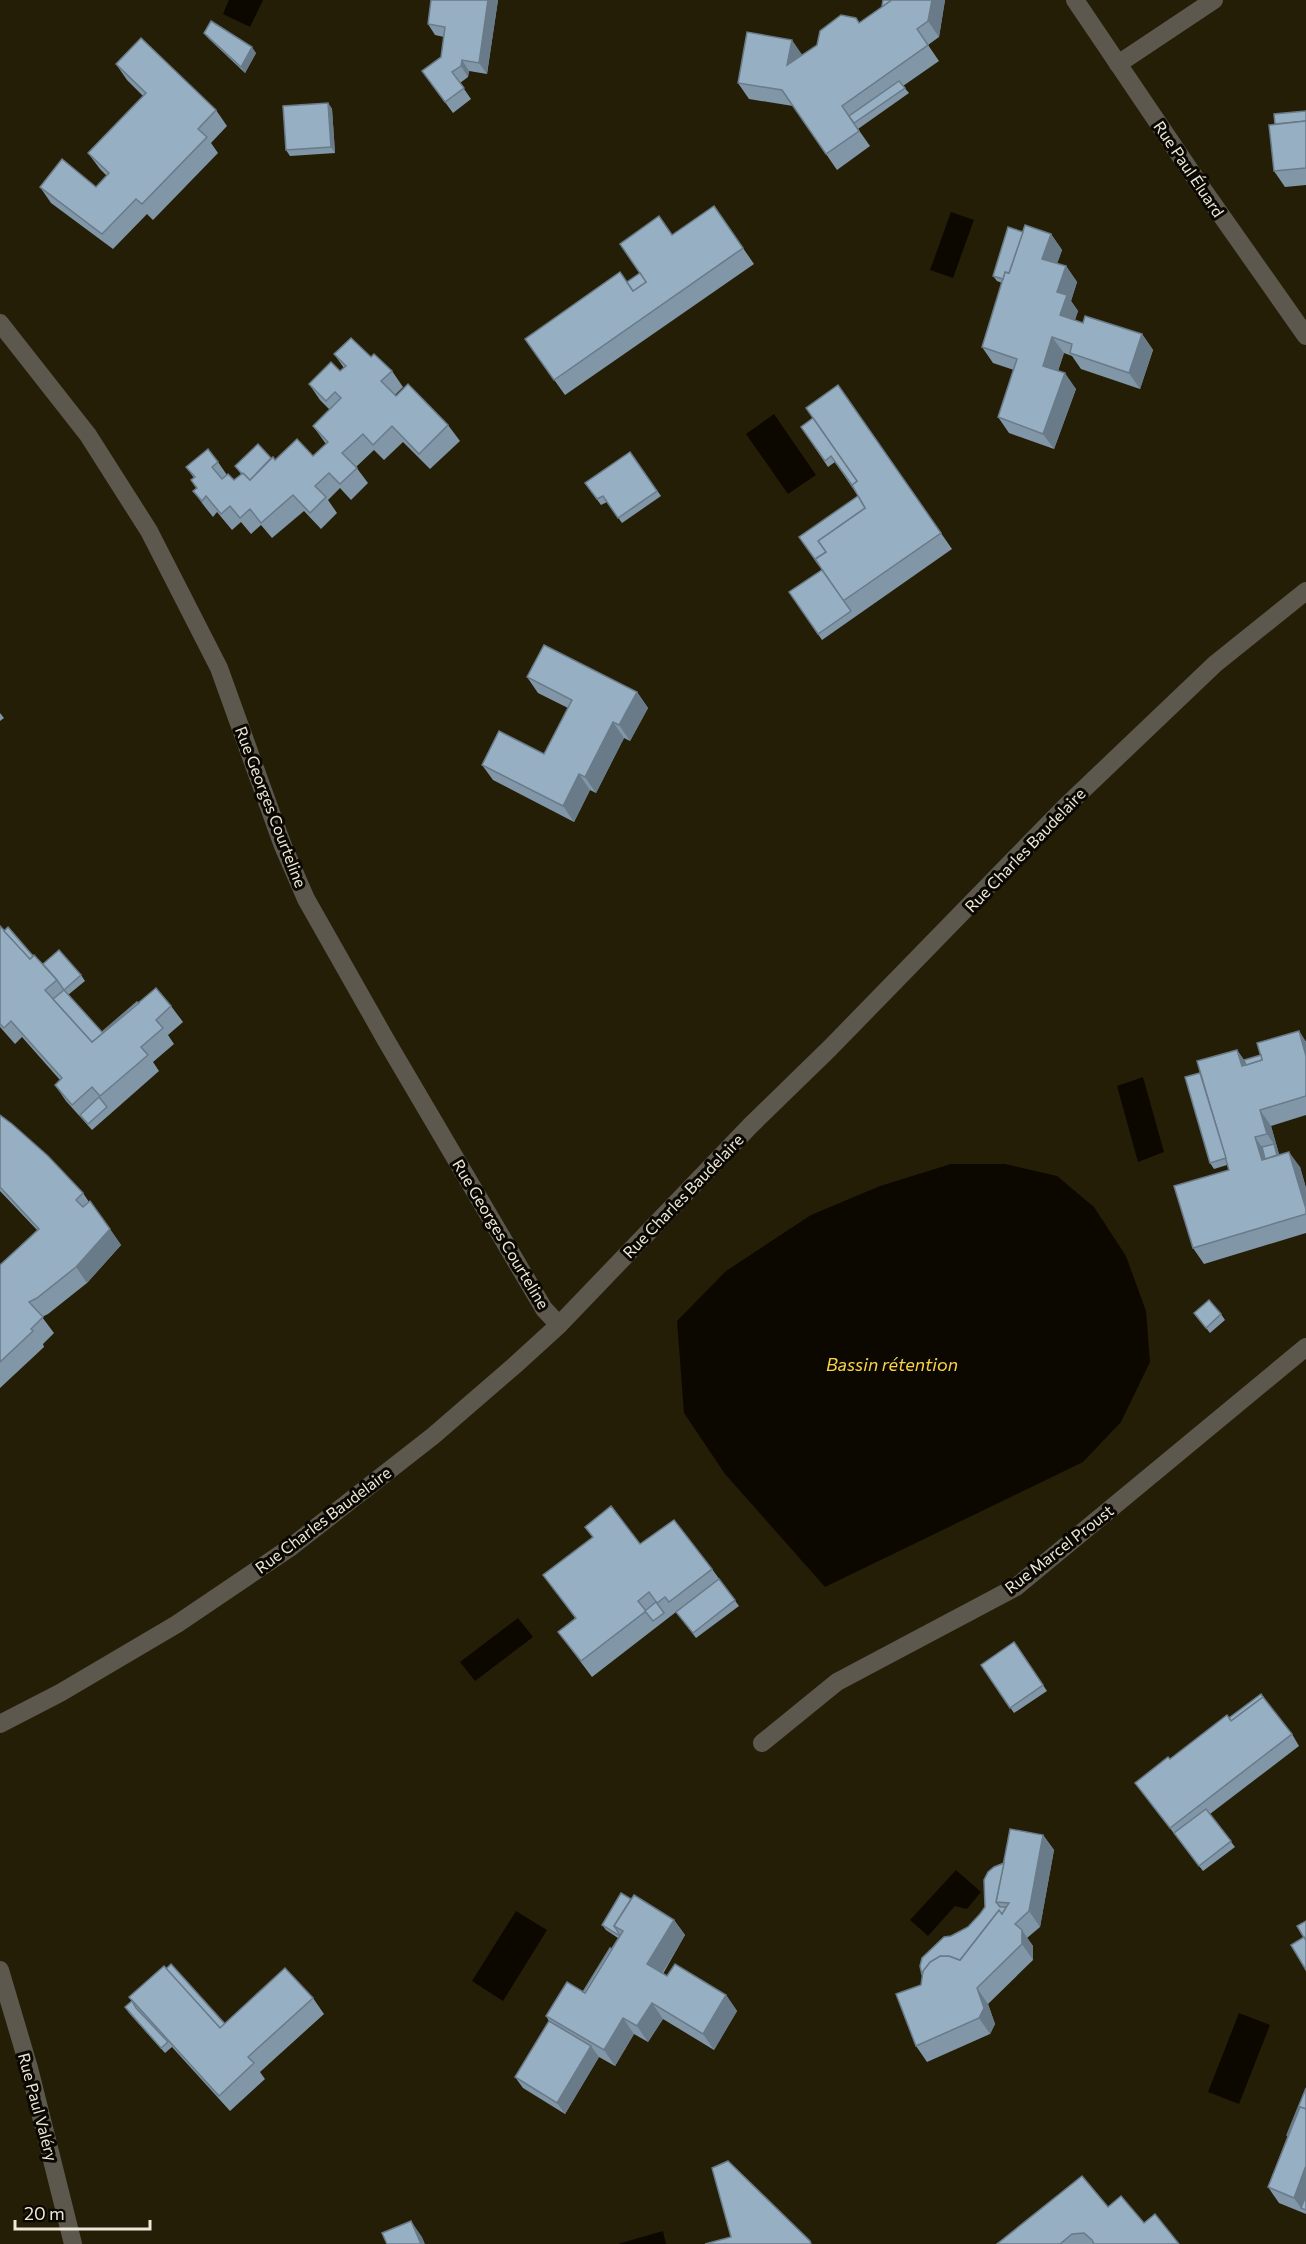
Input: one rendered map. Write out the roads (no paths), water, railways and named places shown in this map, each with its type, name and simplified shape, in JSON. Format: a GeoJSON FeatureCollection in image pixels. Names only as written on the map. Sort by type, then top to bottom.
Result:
{"type":"FeatureCollection","features":[{"type":"Feature","properties":{"kind":"street","name":"Rue Paul Éluard"},"geometry":{"type":"LineString","coordinates":[[1075,0],[1202,188],[1306,336]]}},
{"type":"Feature","properties":{"kind":"street"},"geometry":{"type":"LineString","coordinates":[[1118,64],[1214,0]]}},
{"type":"Feature","properties":{"kind":"street","name":"Rue Georges Courteline"},"geometry":{"type":"LineString","coordinates":[[0,323],[88,435],[149,531],[219,668],[284,846],[306,899],[544,1309],[559,1325]]}},
{"type":"Feature","properties":{"kind":"street","name":"Rue Charles Baudelaire"},"geometry":{"type":"LineString","coordinates":[[0,1724],[60,1693],[177,1624],[291,1547],[433,1436],[559,1325],[750,1126],[839,1040],[1065,807],[1215,664],[1306,591]]}},
{"type":"Feature","properties":{"kind":"street","name":"Rue Marcel Proust"},"geometry":{"type":"LineString","coordinates":[[762,1743],[837,1682],[1016,1587],[1306,1347]]}},
{"type":"Feature","properties":{"kind":"street","name":"Rue Paul Valéry"},"geometry":{"type":"LineString","coordinates":[[0,1970],[29,2068],[73,2244]]}},
{"type":"Feature","properties":{"kind":"water"},"geometry":{"type":"Polygon","coordinates":[[[229,0],[263,0],[250,27],[223,14],[229,0]]]}},
{"type":"Feature","properties":{"kind":"water"},"geometry":{"type":"Polygon","coordinates":[[[951,212],[974,220],[953,278],[930,270],[951,212]]]}},
{"type":"Feature","properties":{"kind":"water"},"geometry":{"type":"Polygon","coordinates":[[[774,414],[816,475],[788,494],[746,434],[774,414]]]}},
{"type":"Feature","properties":{"kind":"water"},"geometry":{"type":"Polygon","coordinates":[[[1143,1077],[1164,1152],[1138,1162],[1117,1086],[1143,1077]]]}},
{"type":"Feature","properties":{"kind":"water","name":"Bassin rétention"},"geometry":{"type":"Polygon","coordinates":[[[951,1164],[1005,1164],[1057,1176],[1094,1207],[1126,1256],[1146,1311],[1150,1362],[1121,1422],[1083,1462],[825,1587],[725,1474],[684,1413],[677,1321],[726,1271],[811,1215],[880,1186],[951,1164]]]}},
{"type":"Feature","properties":{"kind":"water"},"geometry":{"type":"Polygon","coordinates":[[[518,1618],[533,1637],[475,1681],[460,1662],[518,1618]]]}},
{"type":"Feature","properties":{"kind":"water"},"geometry":{"type":"Polygon","coordinates":[[[956,1870],[981,1892],[967,1909],[955,1906],[928,1936],[910,1920],[956,1870]]]}},
{"type":"Feature","properties":{"kind":"water"},"geometry":{"type":"Polygon","coordinates":[[[516,1911],[547,1930],[503,2001],[472,1981],[516,1911]]]}},
{"type":"Feature","properties":{"kind":"water"},"geometry":{"type":"Polygon","coordinates":[[[1239,2013],[1270,2025],[1239,2104],[1208,2092],[1239,2013]]]}},
{"type":"Feature","properties":{"kind":"water"},"geometry":{"type":"Polygon","coordinates":[[[663,2231],[666,2244],[618,2244],[663,2231]]]}}]}
